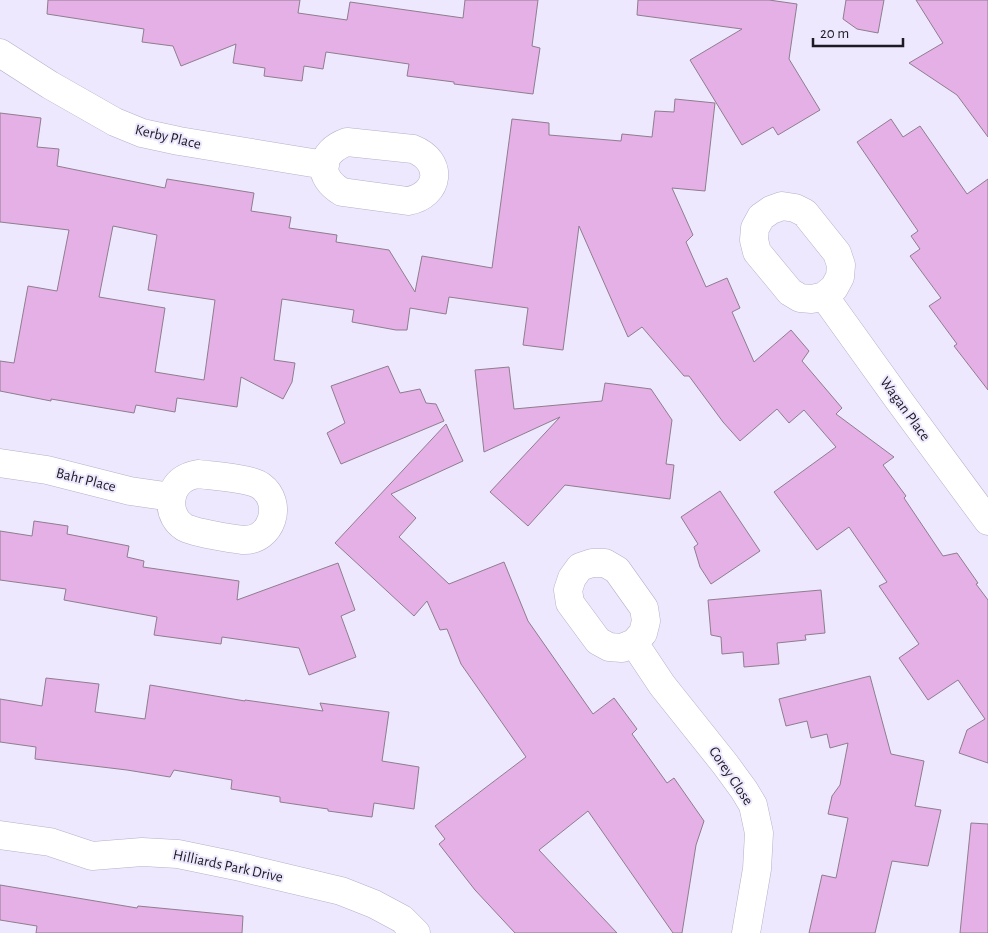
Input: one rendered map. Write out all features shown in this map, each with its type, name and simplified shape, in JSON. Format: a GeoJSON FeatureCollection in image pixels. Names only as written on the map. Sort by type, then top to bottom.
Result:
{"type":"FeatureCollection","features":[{"type":"Feature","properties":{"kind":"street","name":"Kerby Place"},"geometry":{"type":"LineString","coordinates":[[0,53],[58,90],[115,122],[142,133],[179,141],[325,165]]}},
{"type":"Feature","properties":{"kind":"street","name":"Wagan Place"},"geometry":{"type":"LineString","coordinates":[[824,296],[988,521]]}},
{"type":"Feature","properties":{"kind":"street","name":"Bahr Place"},"geometry":{"type":"LineString","coordinates":[[0,463],[47,470],[130,491],[172,497]]}},
{"type":"Feature","properties":{"kind":"street","name":"Corey Close"},"geometry":{"type":"LineString","coordinates":[[634,643],[662,685],[744,790],[752,805],[759,833],[756,868],[746,933]]}},
{"type":"Feature","properties":{"kind":"street","name":"Hilliards Park Drive"},"geometry":{"type":"LineString","coordinates":[[0,835],[50,842],[92,856],[142,852],[178,854],[236,866],[341,891],[374,904],[402,919],[416,933]]}},
{"type":"Feature","properties":{"kind":"building"},"geometry":{"type":"Polygon","coordinates":[[[48,0],[300,0],[298,13],[347,20],[350,2],[463,18],[465,0],[538,0],[532,46],[540,48],[533,94],[407,76],[409,64],[326,52],[323,69],[304,66],[302,81],[264,76],[265,68],[233,63],[236,44],[181,66],[173,46],[142,42],[144,29],[47,14],[48,0]]]}},
{"type":"Feature","properties":{"kind":"building"},"geometry":{"type":"Polygon","coordinates":[[[638,0],[769,0],[797,4],[789,59],[820,110],[778,135],[773,127],[742,145],[690,60],[742,29],[637,15],[638,0]]]}},
{"type":"Feature","properties":{"kind":"building"},"geometry":{"type":"Polygon","coordinates":[[[846,0],[884,0],[878,33],[857,29],[843,19],[846,0]]]}},
{"type":"Feature","properties":{"kind":"building"},"geometry":{"type":"Polygon","coordinates":[[[916,0],[988,0],[988,137],[957,95],[909,63],[943,43],[916,0]]]}},
{"type":"Feature","properties":{"kind":"building"},"geometry":{"type":"Polygon","coordinates":[[[675,99],[715,103],[705,191],[672,188],[693,235],[686,242],[706,287],[727,278],[740,308],[732,312],[754,362],[791,330],[809,351],[802,361],[842,408],[836,414],[894,457],[883,465],[906,496],[904,498],[943,556],[957,553],[988,600],[988,763],[959,753],[967,730],[985,719],[958,680],[928,700],[899,658],[919,644],[879,586],[887,582],[849,527],[817,550],[774,492],[836,447],[804,410],[789,423],[777,409],[740,441],[723,422],[689,376],[684,376],[642,327],[628,337],[579,226],[563,350],[523,345],[528,308],[449,297],[446,314],[410,308],[407,330],[396,330],[352,322],[354,310],[282,299],[274,360],[295,363],[292,382],[283,399],[241,377],[237,407],[177,398],[175,412],[136,405],[134,413],[51,399],[51,401],[0,391],[0,361],[14,363],[28,286],[57,291],[69,230],[0,222],[0,113],[41,118],[37,147],[59,149],[57,166],[165,188],[167,179],[254,193],[251,211],[291,217],[289,228],[337,235],[336,242],[389,250],[415,292],[422,256],[492,268],[512,119],[549,123],[549,135],[621,141],[622,134],[652,137],[655,111],[674,112],[675,99]],[[113,226],[99,297],[165,308],[155,372],[204,380],[215,300],[148,290],[157,235],[113,226]]]}},
{"type":"Feature","properties":{"kind":"building"},"geometry":{"type":"Polygon","coordinates":[[[891,119],[903,137],[920,126],[967,194],[988,179],[988,390],[954,346],[957,344],[929,306],[941,298],[910,256],[920,249],[911,236],[918,231],[857,142],[891,119]]]}},
{"type":"Feature","properties":{"kind":"building"},"geometry":{"type":"Polygon","coordinates":[[[388,366],[400,393],[420,389],[426,403],[436,404],[444,421],[341,464],[327,433],[345,423],[331,386],[388,366]]]}},
{"type":"Feature","properties":{"kind":"building"},"geometry":{"type":"Polygon","coordinates":[[[509,367],[514,409],[602,401],[605,383],[651,389],[672,420],[666,464],[674,465],[670,499],[565,485],[528,526],[490,492],[560,417],[484,452],[475,370],[509,367]]]}},
{"type":"Feature","properties":{"kind":"building"},"geometry":{"type":"Polygon","coordinates":[[[446,424],[463,461],[391,494],[416,518],[399,537],[449,584],[504,562],[528,621],[593,714],[614,698],[637,729],[632,734],[667,783],[674,778],[704,821],[696,845],[682,933],[673,933],[588,811],[539,850],[617,933],[515,933],[475,890],[439,844],[445,839],[435,826],[526,757],[461,664],[447,629],[440,630],[427,601],[414,616],[335,543],[446,424]]]}},
{"type":"Feature","properties":{"kind":"building"},"geometry":{"type":"Polygon","coordinates":[[[720,491],[760,551],[711,584],[700,567],[694,547],[698,544],[681,517],[720,491]]]}},
{"type":"Feature","properties":{"kind":"building"},"geometry":{"type":"Polygon","coordinates":[[[34,521],[68,526],[67,534],[129,546],[127,557],[144,561],[143,567],[239,581],[237,600],[338,563],[355,610],[341,616],[356,657],[309,675],[299,648],[222,637],[221,644],[154,635],[157,617],[64,600],[66,589],[0,580],[0,531],[32,536],[34,521]]]}},
{"type":"Feature","properties":{"kind":"building"},"geometry":{"type":"Polygon","coordinates":[[[821,590],[825,633],[805,635],[806,640],[777,643],[779,664],[744,667],[743,652],[722,654],[721,637],[711,635],[708,600],[821,590]]]}},
{"type":"Feature","properties":{"kind":"building"},"geometry":{"type":"Polygon","coordinates":[[[870,676],[891,754],[924,761],[915,806],[941,810],[928,866],[892,861],[875,933],[809,933],[822,875],[836,878],[848,818],[828,814],[832,796],[840,785],[848,743],[830,748],[827,734],[811,738],[807,721],[786,726],[779,699],[870,676]]]}},
{"type":"Feature","properties":{"kind":"building"},"geometry":{"type":"Polygon","coordinates":[[[46,678],[99,684],[95,712],[145,719],[150,685],[245,701],[323,711],[320,703],[389,712],[382,761],[419,767],[414,809],[374,803],[372,817],[280,802],[280,797],[231,789],[232,780],[174,770],[170,777],[35,759],[36,747],[0,742],[0,699],[42,706],[46,678]]]}},
{"type":"Feature","properties":{"kind":"building"},"geometry":{"type":"Polygon","coordinates":[[[971,823],[988,824],[988,933],[960,933],[971,823]]]}},
{"type":"Feature","properties":{"kind":"building"},"geometry":{"type":"Polygon","coordinates":[[[0,885],[137,908],[138,906],[243,916],[242,933],[36,933],[37,926],[0,920],[0,885]]]}}]}
